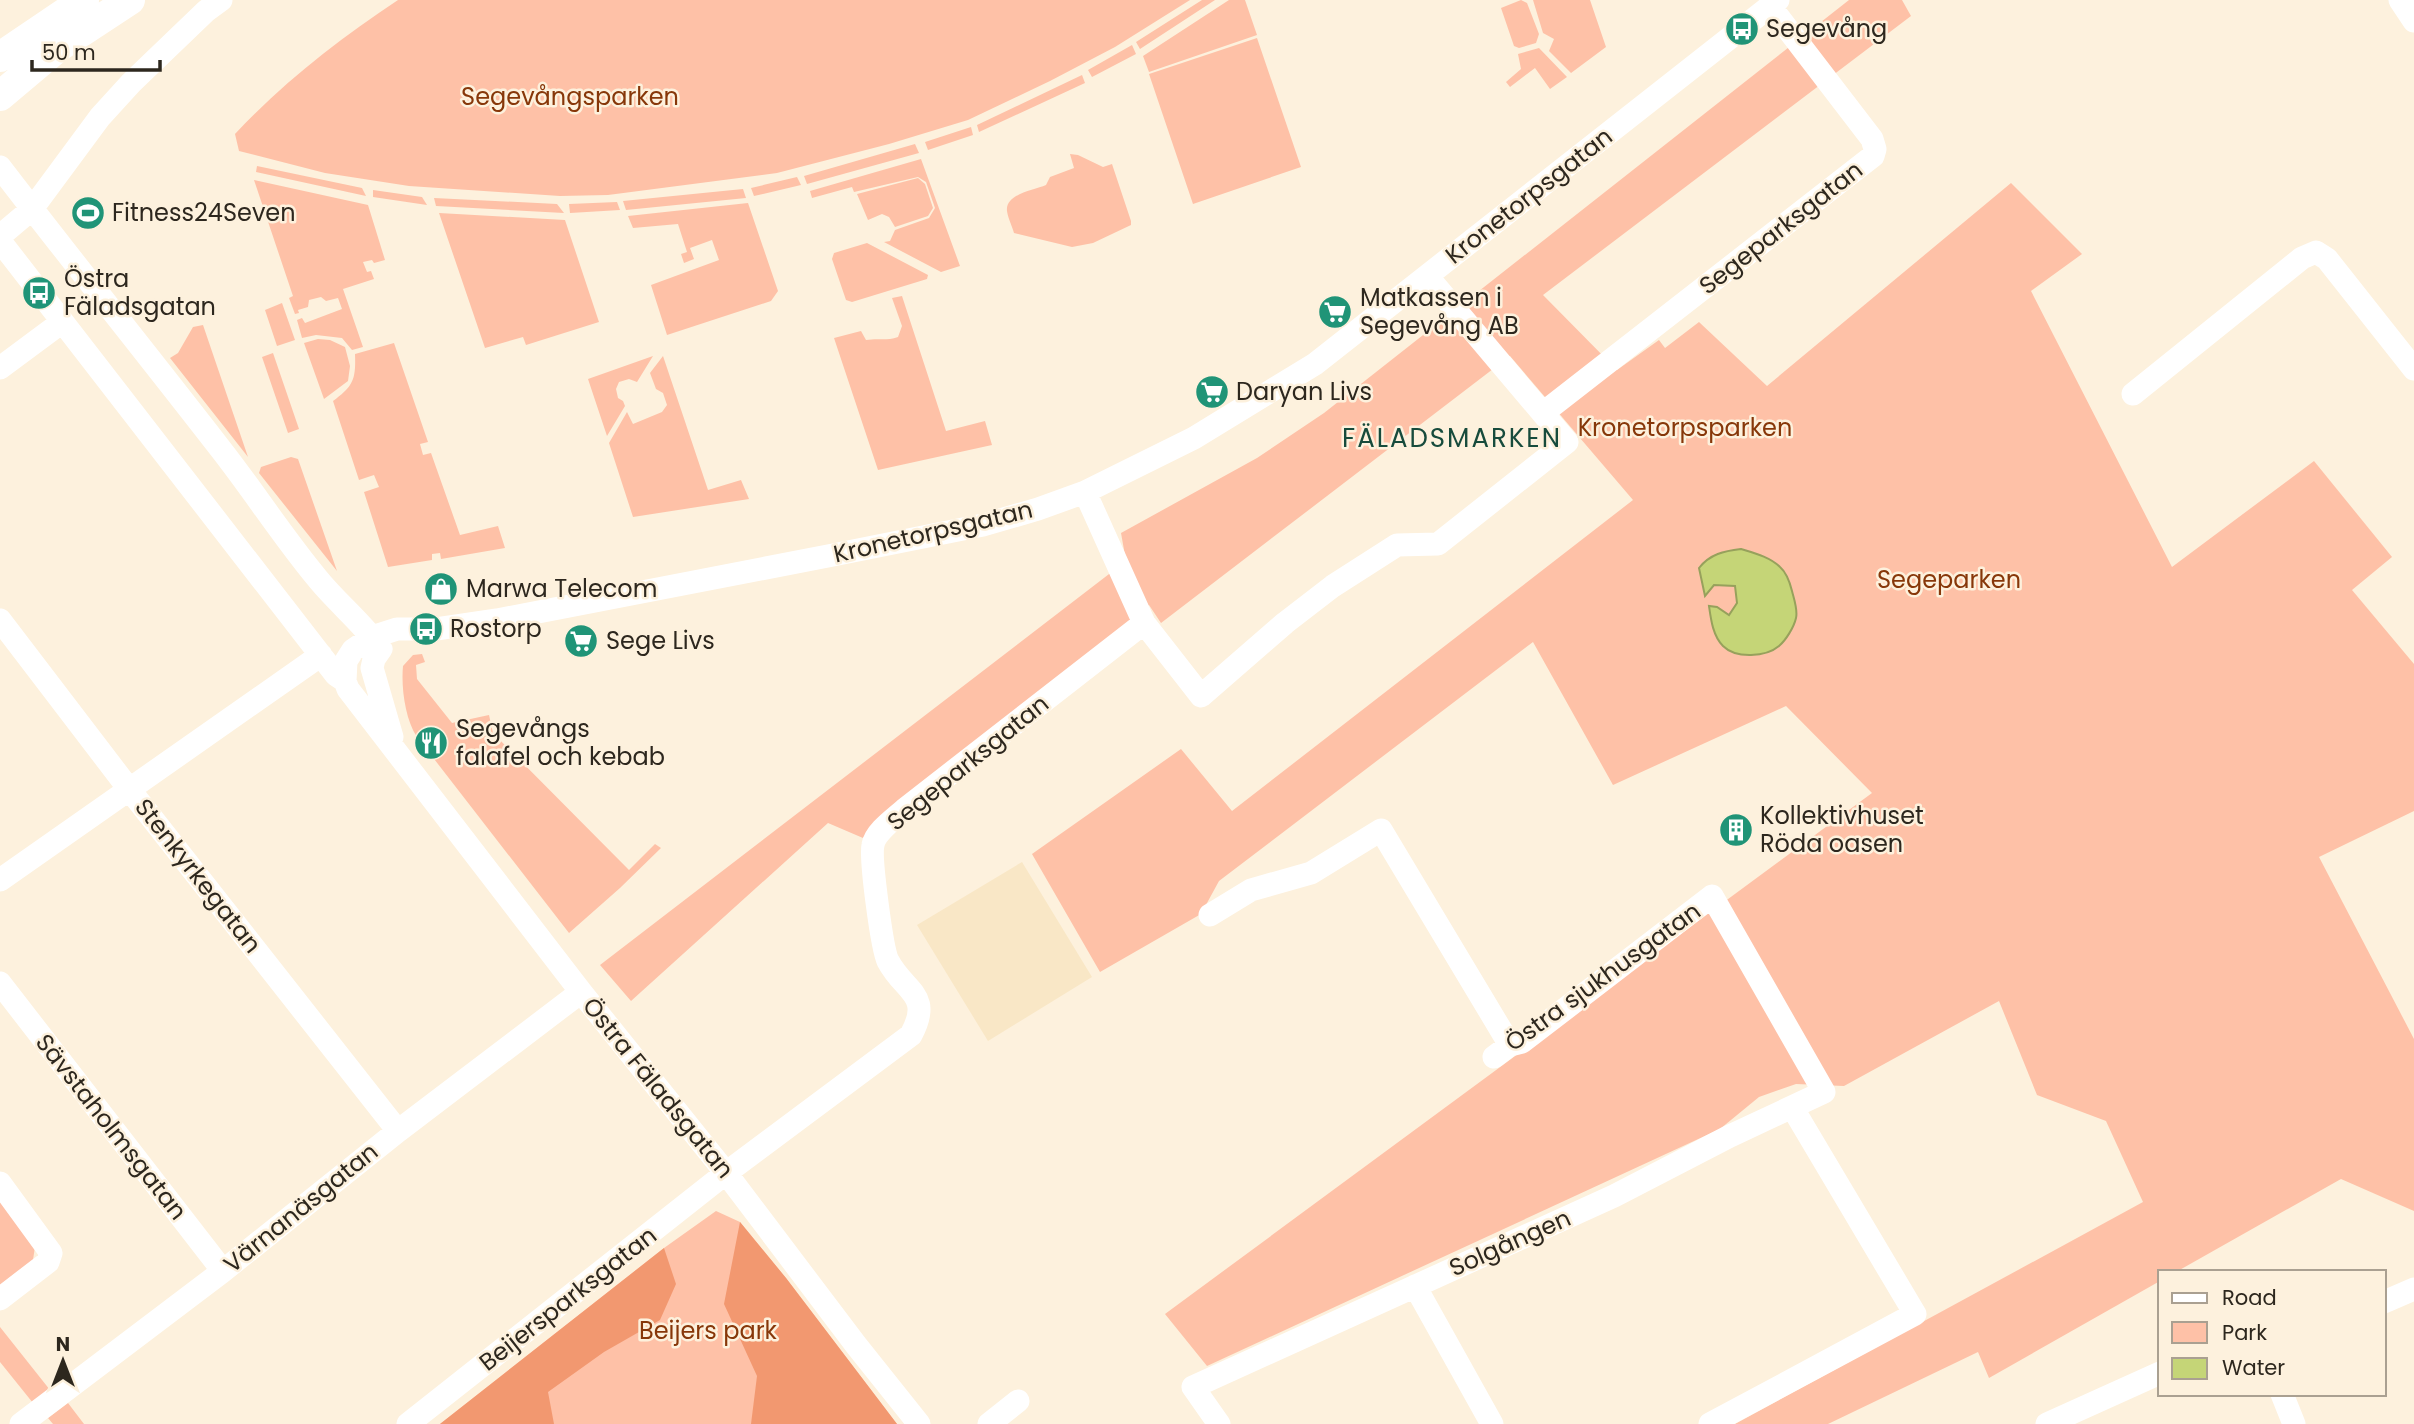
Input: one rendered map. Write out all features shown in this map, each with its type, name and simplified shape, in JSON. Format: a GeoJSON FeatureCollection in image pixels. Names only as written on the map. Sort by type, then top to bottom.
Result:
{"type":"FeatureCollection","features":[{"type":"Feature","properties":{"kind":"main road"},"geometry":{"type":"LineString","coordinates":[[0,57],[84,0]]}},
{"type":"Feature","properties":{"kind":"main road"},"geometry":{"type":"LineString","coordinates":[[0,96],[57,48],[130,0]]}},
{"type":"Feature","properties":{"kind":"street"},"geometry":{"type":"LineString","coordinates":[[0,236],[32,209],[100,117],[148,65],[221,0]]}},
{"type":"Feature","properties":{"kind":"street"},"geometry":{"type":"LineString","coordinates":[[2400,0],[2414,21]]}},
{"type":"Feature","properties":{"kind":"street","name":"Kronetorpsgatan"},"geometry":{"type":"LineString","coordinates":[[345,681],[346,661],[353,650],[377,643],[397,629],[436,629],[497,620],[695,583],[983,525],[1085,492],[1194,438],[1315,364],[1774,3]]}},
{"type":"Feature","properties":{"kind":"street","name":"Segeparksgatan"},"geometry":{"type":"LineString","coordinates":[[1542,413],[1873,156],[1875,149],[1872,139],[1774,3]]}},
{"type":"Feature","properties":{"kind":"street"},"geometry":{"type":"LineString","coordinates":[[0,167],[221,449],[317,578],[377,643],[373,659],[373,677],[345,681]]}},
{"type":"Feature","properties":{"kind":"street","name":"Östra Fäladsgatan"},"geometry":{"type":"LineString","coordinates":[[0,241],[336,676],[345,681],[348,689],[397,754],[919,1424]]}},
{"type":"Feature","properties":{"kind":"street"},"geometry":{"type":"LineString","coordinates":[[2133,394],[2302,258],[2316,252],[2327,259],[2414,369]]}},
{"type":"Feature","properties":{"kind":"street"},"geometry":{"type":"LineString","coordinates":[[1085,492],[1144,623],[1200,696],[1333,586],[1396,545],[1438,544],[1567,442],[1427,276]]}},
{"type":"Feature","properties":{"kind":"street"},"geometry":{"type":"LineString","coordinates":[[0,368],[62,321]]}},
{"type":"Feature","properties":{"kind":"street","name":"Stenkyrkegatan"},"geometry":{"type":"LineString","coordinates":[[0,620],[398,1131]]}},
{"type":"Feature","properties":{"kind":"street","name":"Segeparksgatan"},"geometry":{"type":"LineString","coordinates":[[726,1173],[911,1035],[919,1019],[919,1002],[888,960],[877,905],[873,845],[877,836],[905,809],[1144,623]]}},
{"type":"Feature","properties":{"kind":"street"},"geometry":{"type":"LineString","coordinates":[[0,880],[321,655]]}},
{"type":"Feature","properties":{"kind":"street","name":"Östra Fäladsgatan"},"geometry":{"type":"LineString","coordinates":[[373,677],[397,754]]}},
{"type":"Feature","properties":{"kind":"street","name":"Östra sjukhusgatan"},"geometry":{"type":"LineString","coordinates":[[1210,915],[1251,890],[1311,873],[1381,830],[1502,1051],[1522,1042],[1712,896],[1824,1092]]}},
{"type":"Feature","properties":{"kind":"street","name":"Sävstaholmsgatan"},"geometry":{"type":"LineString","coordinates":[[0,983],[223,1271]]}},
{"type":"Feature","properties":{"kind":"street","name":"Värnanäsgatan"},"geometry":{"type":"LineString","coordinates":[[21,1424],[223,1271],[398,1131],[581,992]]}},
{"type":"Feature","properties":{"kind":"street","name":"Solgången"},"geometry":{"type":"LineString","coordinates":[[1219,1424],[1194,1387],[1614,1196],[1824,1092]]}},
{"type":"Feature","properties":{"kind":"street"},"geometry":{"type":"LineString","coordinates":[[1710,1424],[1915,1314],[1792,1107]]}},
{"type":"Feature","properties":{"kind":"street","name":"Beijersparksgatan"},"geometry":{"type":"LineString","coordinates":[[408,1424],[726,1173]]}},
{"type":"Feature","properties":{"kind":"street"},"geometry":{"type":"LineString","coordinates":[[0,1183],[51,1253],[48,1262],[0,1299]]}},
{"type":"Feature","properties":{"kind":"street"},"geometry":{"type":"LineString","coordinates":[[1415,1286],[1492,1424]]}},
{"type":"Feature","properties":{"kind":"street"},"geometry":{"type":"LineString","coordinates":[[2386,1301],[2414,1289]]}},
{"type":"Feature","properties":{"kind":"street"},"geometry":{"type":"LineString","coordinates":[[2047,1424],[2158,1374]]}},
{"type":"Feature","properties":{"kind":"street"},"geometry":{"type":"LineString","coordinates":[[2283,1396],[2294,1424]]}},
{"type":"Feature","properties":{"kind":"street"},"geometry":{"type":"LineString","coordinates":[[989,1424],[1018,1401]]}},
{"type":"Feature","properties":{"kind":"shaded area"},"geometry":{"type":"Polygon","coordinates":[[[1022,862],[1092,977],[988,1041],[917,925],[1022,862]]]}},
{"type":"Feature","properties":{"kind":"shaded area"},"geometry":{"type":"Polygon","coordinates":[[[740,1222],[897,1424],[751,1424],[757,1376],[724,1304],[740,1222]]]}},
{"type":"Feature","properties":{"kind":"shaded area"},"geometry":{"type":"Polygon","coordinates":[[[664,1248],[676,1284],[660,1320],[604,1352],[548,1392],[554,1424],[440,1424],[664,1248]]]}},
{"type":"Feature","properties":{"kind":"green space","name":"Segevångsparken"},"geometry":{"type":"Polygon","coordinates":[[[398,0],[1190,0],[1115,47],[968,120],[777,173],[608,195],[560,196],[409,186],[325,173],[239,151],[235,134],[273,97],[333,46],[398,0]]]}},
{"type":"Feature","properties":{"kind":"green space"},"geometry":{"type":"Polygon","coordinates":[[[1202,0],[1215,0],[1140,49],[1136,42],[1202,0]]]}},
{"type":"Feature","properties":{"kind":"green space"},"geometry":{"type":"Polygon","coordinates":[[[1229,0],[1245,0],[1257,35],[1149,72],[1143,56],[1229,0]]]}},
{"type":"Feature","properties":{"kind":"green space"},"geometry":{"type":"Polygon","coordinates":[[[1521,0],[1527,3],[1539,34],[1536,43],[1519,48],[1514,46],[1501,8],[1521,0]]]}},
{"type":"Feature","properties":{"kind":"green space"},"geometry":{"type":"Polygon","coordinates":[[[1533,0],[1590,0],[1606,47],[1571,73],[1549,51],[1554,39],[1543,33],[1533,0]]]}},
{"type":"Feature","properties":{"kind":"green space","name":"Segeparken"},"geometry":{"type":"Polygon","coordinates":[[[1849,0],[1902,0],[1911,16],[1543,295],[1617,370],[1659,340],[1665,348],[1699,322],[1767,386],[2011,183],[2082,254],[2031,291],[2172,567],[2314,461],[2392,557],[2352,590],[2414,664],[2414,811],[2319,857],[2414,1039],[2414,1211],[2341,1179],[2180,1270],[2158,1270],[2158,1282],[1989,1378],[1978,1352],[1828,1424],[1735,1424],[2143,1202],[2106,1121],[2037,1095],[1999,1001],[1844,1086],[1796,1084],[1759,1097],[1720,1129],[1207,1366],[1165,1314],[1872,793],[1786,706],[1613,785],[1533,642],[1219,881],[1201,914],[1100,972],[1032,854],[1181,749],[1232,811],[1633,500],[1510,356],[1161,623],[1149,605],[863,838],[828,823],[631,1001],[600,965],[1126,561],[1121,533],[1257,458],[1324,413],[1849,0]]]}},
{"type":"Feature","properties":{"kind":"green space"},"geometry":{"type":"Polygon","coordinates":[[[1257,38],[1301,167],[1193,204],[1149,74],[1257,38]]]}},
{"type":"Feature","properties":{"kind":"green space"},"geometry":{"type":"Polygon","coordinates":[[[1132,45],[1136,54],[1092,77],[1088,70],[1132,45]]]}},
{"type":"Feature","properties":{"kind":"green space"},"geometry":{"type":"Polygon","coordinates":[[[1539,48],[1567,77],[1550,89],[1535,68],[1510,87],[1506,82],[1521,69],[1518,54],[1539,48]]]}},
{"type":"Feature","properties":{"kind":"green space"},"geometry":{"type":"Polygon","coordinates":[[[1082,75],[1085,83],[979,132],[977,125],[1082,75]]]}},
{"type":"Feature","properties":{"kind":"green space"},"geometry":{"type":"Polygon","coordinates":[[[971,127],[973,135],[928,150],[925,142],[971,127]]]}},
{"type":"Feature","properties":{"kind":"green space"},"geometry":{"type":"Polygon","coordinates":[[[915,144],[919,153],[807,184],[804,176],[915,144]]]}},
{"type":"Feature","properties":{"kind":"green space"},"geometry":{"type":"Polygon","coordinates":[[[1070,154],[1103,167],[1112,164],[1131,225],[1093,243],[1072,247],[1014,233],[1007,211],[1011,200],[1046,185],[1050,177],[1074,168],[1070,154]]]}},
{"type":"Feature","properties":{"kind":"green space"},"geometry":{"type":"Polygon","coordinates":[[[921,159],[960,266],[941,272],[884,242],[890,241],[895,230],[929,218],[935,208],[926,182],[918,177],[854,192],[852,187],[812,198],[810,191],[921,159]]]}},
{"type":"Feature","properties":{"kind":"green space"},"geometry":{"type":"Polygon","coordinates":[[[257,166],[362,188],[366,196],[256,172],[257,166]]]}},
{"type":"Feature","properties":{"kind":"green space"},"geometry":{"type":"Polygon","coordinates":[[[797,177],[801,185],[754,196],[751,188],[797,177]]]}},
{"type":"Feature","properties":{"kind":"green space"},"geometry":{"type":"Polygon","coordinates":[[[918,178],[925,184],[933,208],[928,216],[895,227],[889,217],[882,214],[868,220],[857,194],[918,178]]]}},
{"type":"Feature","properties":{"kind":"green space"},"geometry":{"type":"Polygon","coordinates":[[[254,180],[368,205],[385,260],[363,262],[374,279],[343,289],[363,347],[352,350],[342,338],[316,335],[302,338],[297,320],[302,318],[305,323],[342,309],[338,298],[326,301],[321,297],[309,300],[308,307],[295,314],[289,298],[293,296],[254,180]]]}},
{"type":"Feature","properties":{"kind":"green space"},"geometry":{"type":"Polygon","coordinates":[[[743,189],[746,198],[626,210],[623,201],[743,189]]]}},
{"type":"Feature","properties":{"kind":"green space"},"geometry":{"type":"Polygon","coordinates":[[[373,190],[422,197],[427,205],[373,197],[373,190]]]}},
{"type":"Feature","properties":{"kind":"green space"},"geometry":{"type":"Polygon","coordinates":[[[434,198],[557,204],[564,213],[436,206],[434,198]]]}},
{"type":"Feature","properties":{"kind":"green space"},"geometry":{"type":"Polygon","coordinates":[[[617,202],[620,210],[570,213],[569,204],[617,202]]]}},
{"type":"Feature","properties":{"kind":"green space"},"geometry":{"type":"Polygon","coordinates":[[[748,203],[778,291],[771,301],[667,335],[651,285],[719,260],[712,240],[690,248],[694,259],[684,263],[681,254],[687,252],[678,224],[633,228],[628,216],[748,203]]]}},
{"type":"Feature","properties":{"kind":"green space"},"geometry":{"type":"Polygon","coordinates":[[[439,213],[565,220],[599,322],[526,345],[523,337],[485,348],[439,213]]]}},
{"type":"Feature","properties":{"kind":"green space"},"geometry":{"type":"Polygon","coordinates":[[[867,243],[928,275],[927,279],[852,302],[846,300],[832,259],[834,253],[867,243]]]}},
{"type":"Feature","properties":{"kind":"green space"},"geometry":{"type":"Polygon","coordinates":[[[902,296],[946,431],[985,421],[992,445],[878,470],[834,338],[861,331],[866,340],[898,337],[902,326],[892,298],[902,296]]]}},
{"type":"Feature","properties":{"kind":"green space"},"geometry":{"type":"Polygon","coordinates":[[[282,303],[295,340],[277,346],[265,310],[282,303]]]}},
{"type":"Feature","properties":{"kind":"green space"},"geometry":{"type":"Polygon","coordinates":[[[203,325],[248,457],[170,358],[178,353],[193,327],[203,325]]]}},
{"type":"Feature","properties":{"kind":"green space"},"geometry":{"type":"Polygon","coordinates":[[[318,339],[330,340],[345,347],[350,366],[348,381],[324,399],[304,343],[318,339]]]}},
{"type":"Feature","properties":{"kind":"green space"},"geometry":{"type":"Polygon","coordinates":[[[394,343],[428,442],[420,444],[423,455],[431,453],[460,535],[498,526],[505,548],[441,559],[440,553],[432,554],[432,560],[388,567],[364,492],[379,487],[374,475],[359,480],[333,401],[352,382],[355,354],[394,343]]]}},
{"type":"Feature","properties":{"kind":"green space"},"geometry":{"type":"Polygon","coordinates":[[[273,353],[299,429],[288,433],[262,357],[273,353]]]}},
{"type":"Feature","properties":{"kind":"green space"},"geometry":{"type":"Polygon","coordinates":[[[653,356],[637,382],[629,379],[619,382],[616,389],[618,398],[625,406],[607,436],[588,379],[653,356]]]}},
{"type":"Feature","properties":{"kind":"green space"},"geometry":{"type":"Polygon","coordinates":[[[663,356],[708,490],[741,480],[749,499],[633,517],[609,443],[627,412],[633,424],[662,412],[667,405],[663,393],[656,389],[650,373],[663,356]]]}},
{"type":"Feature","properties":{"kind":"green space"},"geometry":{"type":"Polygon","coordinates":[[[291,457],[298,459],[337,571],[259,473],[261,467],[291,457]]]}},
{"type":"Feature","properties":{"kind":"green space"},"geometry":{"type":"Polygon","coordinates":[[[422,654],[425,662],[416,665],[417,679],[452,723],[489,715],[493,733],[629,870],[655,844],[661,848],[569,933],[431,755],[443,746],[430,729],[417,737],[413,730],[405,703],[403,666],[413,655],[422,654]]]}},
{"type":"Feature","properties":{"kind":"green space"},"geometry":{"type":"Polygon","coordinates":[[[0,1193],[36,1240],[33,1260],[0,1285],[0,1193]]]}},
{"type":"Feature","properties":{"kind":"green space","name":"Beijers park"},"geometry":{"type":"Polygon","coordinates":[[[716,1211],[740,1222],[897,1424],[440,1424],[664,1248],[716,1211]]]}},
{"type":"Feature","properties":{"kind":"green space"},"geometry":{"type":"Polygon","coordinates":[[[0,1327],[50,1390],[33,1403],[0,1362],[0,1327]]]}},
{"type":"Feature","properties":{"kind":"green space"},"geometry":{"type":"Polygon","coordinates":[[[68,1403],[84,1424],[53,1424],[48,1418],[68,1403]]]}},
{"type":"Feature","properties":{"kind":"water"},"geometry":{"type":"Polygon","coordinates":[[[1741,549],[1767,558],[1782,569],[1789,581],[1796,608],[1795,622],[1784,640],[1773,650],[1759,654],[1735,653],[1723,646],[1717,638],[1709,606],[1717,607],[1729,615],[1737,603],[1735,586],[1714,585],[1705,596],[1699,568],[1718,554],[1741,549]]]}},
{"type":"Feature","properties":{"kind":"place","name":"Segevång"},"geometry":{"type":"Point","coordinates":[1742,29]}},
{"type":"Feature","properties":{"kind":"place","name":"Fitness24Seven"},"geometry":{"type":"Point","coordinates":[88,213]}},
{"type":"Feature","properties":{"kind":"place","name":"Östra Fäladsgatan"},"geometry":{"type":"Point","coordinates":[39,293]}},
{"type":"Feature","properties":{"kind":"place","name":"Matkassen i Segevång AB"},"geometry":{"type":"Point","coordinates":[1335,312]}},
{"type":"Feature","properties":{"kind":"place","name":"Daryan Livs"},"geometry":{"type":"Point","coordinates":[1212,392]}},
{"type":"Feature","properties":{"kind":"place","name":"Marwa Telecom"},"geometry":{"type":"Point","coordinates":[441,589]}},
{"type":"Feature","properties":{"kind":"place","name":"Rostorp"},"geometry":{"type":"Point","coordinates":[426,629]}},
{"type":"Feature","properties":{"kind":"place","name":"Sege Livs"},"geometry":{"type":"Point","coordinates":[581,641]}},
{"type":"Feature","properties":{"kind":"place","name":"Segevångs falafel och kebab"},"geometry":{"type":"Point","coordinates":[431,743]}},
{"type":"Feature","properties":{"kind":"place","name":"Kollektivhuset Röda oasen"},"geometry":{"type":"Point","coordinates":[1736,830]}},
{"type":"Feature","properties":{"kind":"district","name":"FÄLADSMARKEN"},"geometry":{"type":"Point","coordinates":[1452,438]}},
{"type":"Feature","properties":{"kind":"park label","name":"Kronetorpsparken"},"geometry":{"type":"Point","coordinates":[1685,428]}}]}
